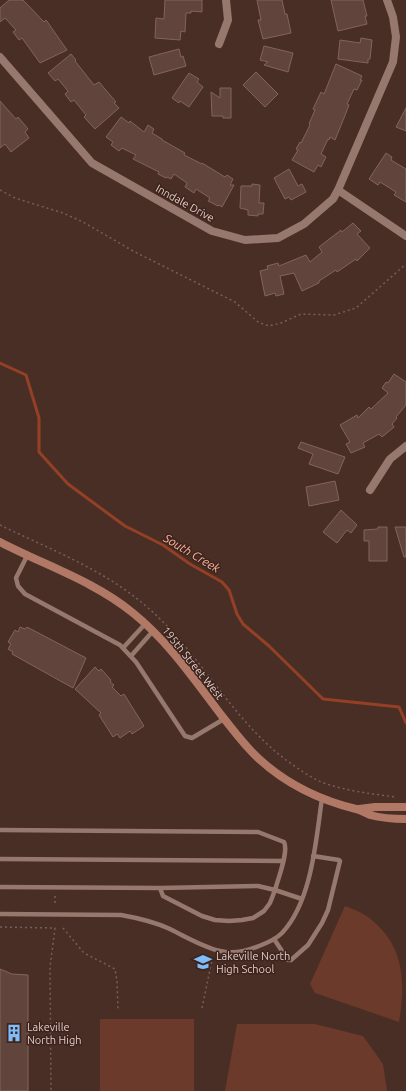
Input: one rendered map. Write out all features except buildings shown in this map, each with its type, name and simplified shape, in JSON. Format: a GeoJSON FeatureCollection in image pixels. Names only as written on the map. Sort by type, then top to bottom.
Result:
{"type":"FeatureCollection","features":[{"type":"Feature","properties":{"kind":"street"},"geometry":{"type":"LineString","coordinates":[[219,44],[228,20],[226,0]]}},
{"type":"Feature","properties":{"kind":"street","name":"Inndale Drive"},"geometry":{"type":"LineString","coordinates":[[0,57],[92,163],[212,231],[245,240],[278,238],[304,224],[333,199],[338,190],[394,62],[396,37],[393,17],[387,0]]}},
{"type":"Feature","properties":{"kind":"street"},"geometry":{"type":"LineString","coordinates":[[338,190],[406,236]]}},
{"type":"Feature","properties":{"kind":"street"},"geometry":{"type":"LineString","coordinates":[[370,490],[390,459],[406,446]]}},
{"type":"Feature","properties":{"kind":"street","name":"195th Street West"},"geometry":{"type":"LineString","coordinates":[[0,542],[91,586],[118,602],[145,624],[177,658],[251,752],[266,766],[295,786],[333,803],[358,809],[371,815],[385,818],[406,819]]}},
{"type":"Feature","properties":{"kind":"street","name":"195th Street West"},"geometry":{"type":"LineString","coordinates":[[358,809],[375,807],[406,807]]}},
{"type":"Feature","properties":{"kind":"lane"},"geometry":{"type":"LineString","coordinates":[[27,556],[16,578],[18,586],[25,594],[120,645],[131,656],[185,736],[192,738],[224,719]]}},
{"type":"Feature","properties":{"kind":"lane"},"geometry":{"type":"LineString","coordinates":[[123,648],[145,624]]}},
{"type":"Feature","properties":{"kind":"lane"},"geometry":{"type":"LineString","coordinates":[[131,656],[153,631]]}},
{"type":"Feature","properties":{"kind":"lane"},"geometry":{"type":"LineString","coordinates":[[0,914],[121,915],[139,918],[154,923],[210,948],[231,952],[254,948],[268,943],[281,934],[296,914],[302,899],[314,856],[322,798]]}},
{"type":"Feature","properties":{"kind":"lane"},"geometry":{"type":"LineString","coordinates":[[0,830],[254,831],[284,842],[286,847],[275,890],[270,903],[264,911],[253,918],[229,921],[215,920],[202,916],[163,896],[160,888]]}},
{"type":"Feature","properties":{"kind":"lane"},"geometry":{"type":"LineString","coordinates":[[274,939],[288,960],[291,960],[308,945],[316,935],[322,923],[330,903],[340,861],[314,856]]}},
{"type":"Feature","properties":{"kind":"lane"},"geometry":{"type":"LineString","coordinates":[[0,859],[283,861]]}},
{"type":"Feature","properties":{"kind":"lane"},"geometry":{"type":"LineString","coordinates":[[0,887],[160,888],[258,886],[302,899]]}},
{"type":"Feature","properties":{"kind":"path"},"geometry":{"type":"LineString","coordinates":[[0,190],[15,198],[63,213],[83,222],[133,251],[235,302],[258,322],[269,326],[281,323],[300,314],[334,315],[356,308],[406,264]]}},
{"type":"Feature","properties":{"kind":"path"},"geometry":{"type":"LineString","coordinates":[[0,525],[101,574],[136,598],[164,623],[200,664],[242,718],[260,738],[281,757],[294,766],[324,783],[397,798]]}},
{"type":"Feature","properties":{"kind":"path"},"geometry":{"type":"LineString","coordinates":[[0,927],[55,928],[50,968],[51,1091]]}},
{"type":"Feature","properties":{"kind":"path"},"geometry":{"type":"LineString","coordinates":[[63,928],[84,953],[115,969],[118,981],[118,1010]]}},
{"type":"Feature","properties":{"kind":"path"},"geometry":{"type":"LineString","coordinates":[[202,1008],[212,960]]}},
{"type":"Feature","properties":{"kind":"shaded area"},"geometry":{"type":"Polygon","coordinates":[[[345,906],[368,917],[389,939],[395,951],[400,964],[402,977],[399,1022],[315,993],[310,984],[345,906]]]}},
{"type":"Feature","properties":{"kind":"shaded area"},"geometry":{"type":"Polygon","coordinates":[[[100,1019],[194,1019],[194,1091],[100,1091],[100,1019]]]}},
{"type":"Feature","properties":{"kind":"shaded area"},"geometry":{"type":"Polygon","coordinates":[[[237,1024],[315,1024],[363,1036],[383,1064],[387,1091],[225,1091],[237,1024]]]}},
{"type":"Feature","properties":{"kind":"waterway","name":"South Creek"},"geometry":{"type":"LineString","coordinates":[[0,363],[26,375],[39,418],[39,452],[68,484],[125,526],[163,545],[190,564],[222,582],[229,590],[237,614],[243,624],[269,646],[323,699],[399,707],[406,723]]}},
{"type":"Feature","properties":{"kind":"place","name":"Lakeville North High School"},"geometry":{"type":"Point","coordinates":[203,962]}},
{"type":"Feature","properties":{"kind":"place","name":"Lakeville North High"},"geometry":{"type":"Point","coordinates":[14,1033]}}]}
